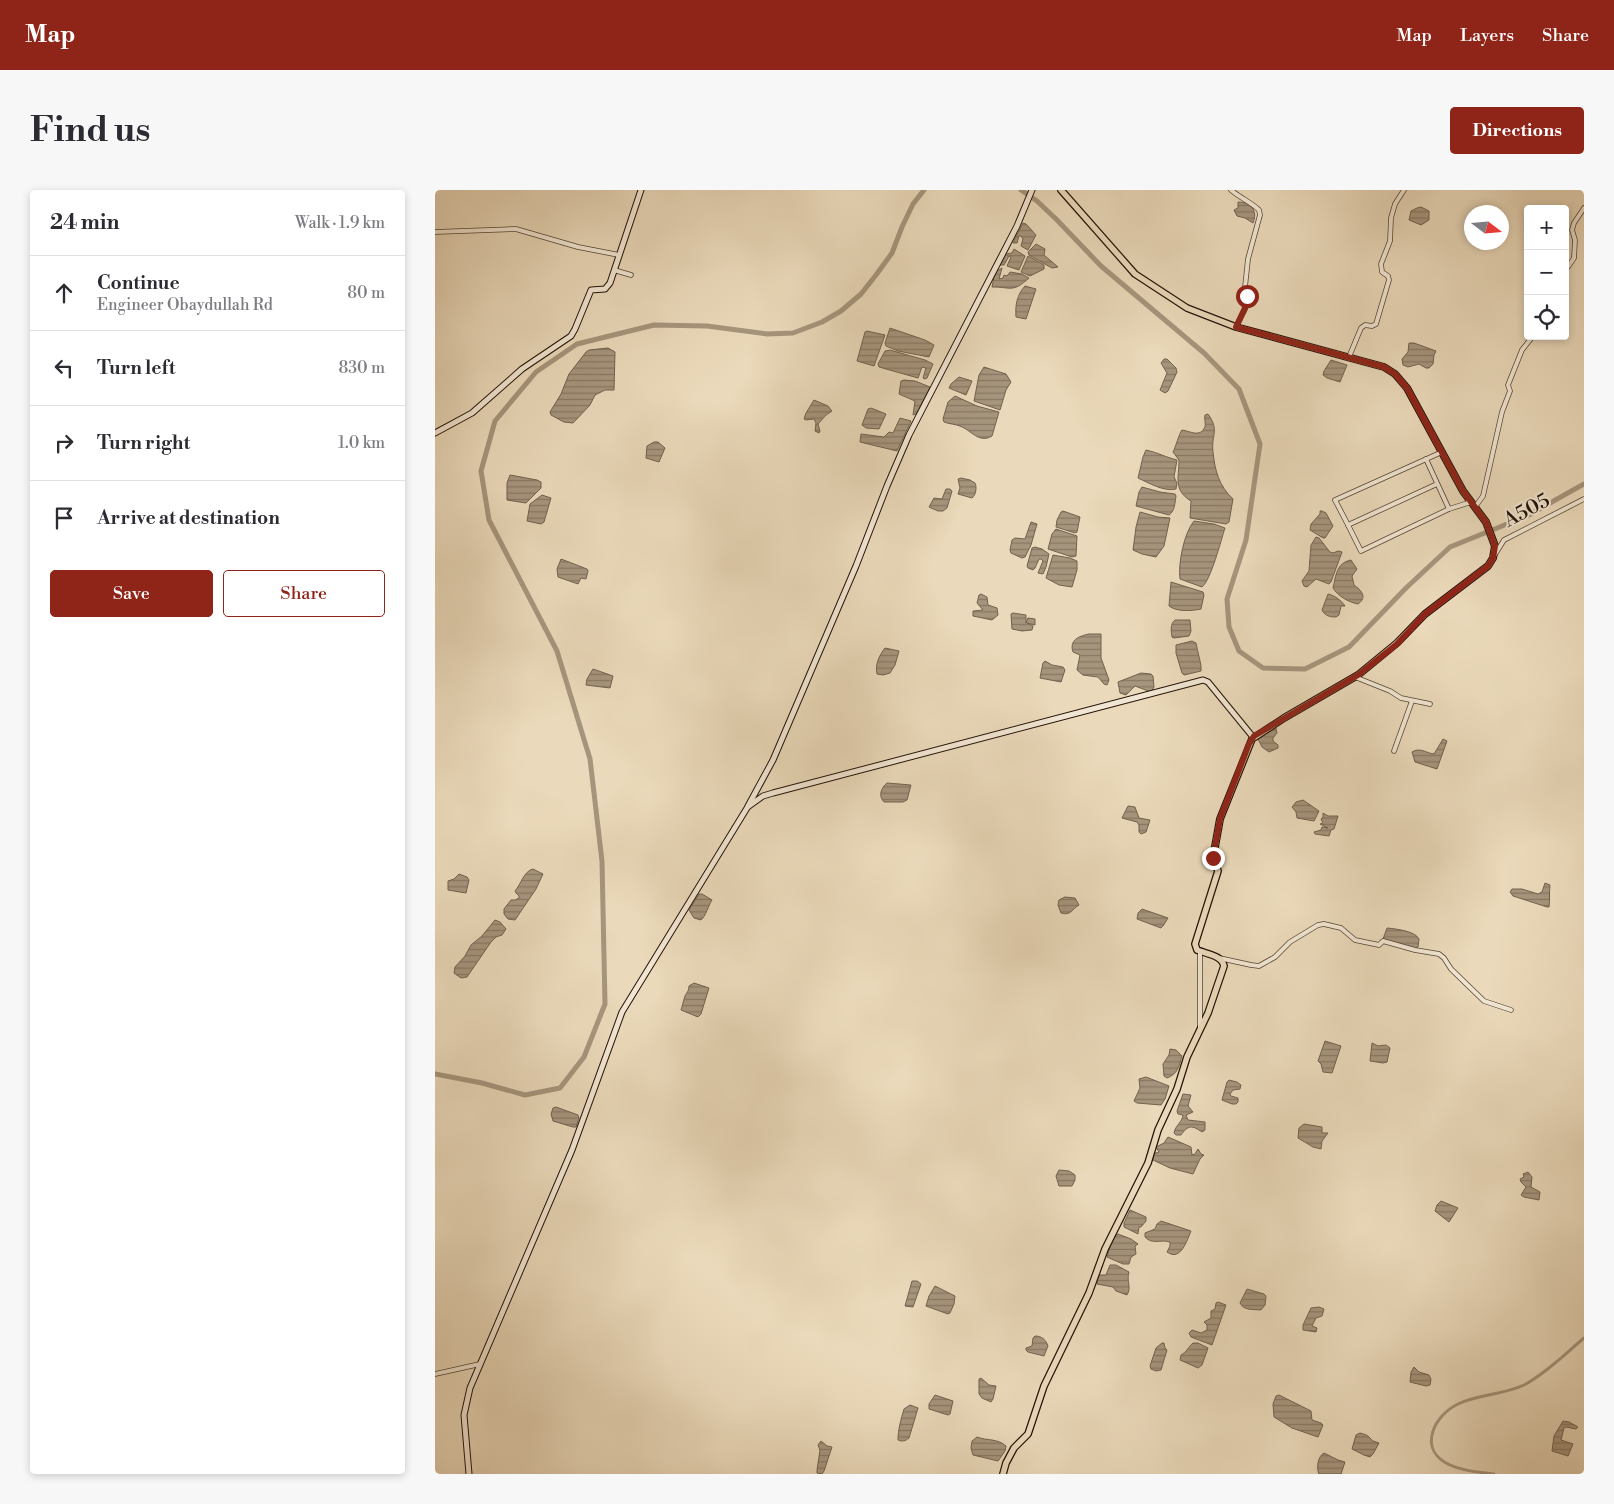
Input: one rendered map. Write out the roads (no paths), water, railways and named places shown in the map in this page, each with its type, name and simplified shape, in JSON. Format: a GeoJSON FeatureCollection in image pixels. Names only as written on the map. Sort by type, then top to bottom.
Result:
{"type":"FeatureCollection","features":[{"type":"Feature","properties":{"kind":"main road"},"geometry":{"type":"LineString","coordinates":[[435,433],[472,413],[522,369],[571,336],[591,290],[603,290],[607,287],[641,190]]}},
{"type":"Feature","properties":{"kind":"main road"},"geometry":{"type":"LineString","coordinates":[[469,1474],[464,1415],[470,1388],[572,1150],[622,1012],[747,808],[781,742],[909,435],[1017,226],[1032,190]]}},
{"type":"Feature","properties":{"kind":"main road"},"geometry":{"type":"LineString","coordinates":[[1003,1474],[1006,1463],[1014,1448],[1027,1434],[1044,1386],[1089,1293],[1105,1249],[1148,1163],[1158,1130],[1177,1089],[1187,1057],[1208,1012],[1224,966],[1223,962],[1218,958],[1197,950],[1195,944],[1218,871],[1213,858],[1220,819],[1253,737],[1355,677],[1391,649],[1425,614],[1488,566],[1493,558],[1495,546],[1486,522],[1471,502],[1407,388],[1395,374],[1384,367],[1236,327],[1193,312],[1140,278],[1061,190]]}},
{"type":"Feature","properties":{"kind":"main road"},"geometry":{"type":"LineString","coordinates":[[747,808],[763,796],[773,793],[1203,680],[1208,682],[1253,737]]}},
{"type":"Feature","properties":{"kind":"street"},"geometry":{"type":"LineString","coordinates":[[1231,190],[1255,206],[1259,210],[1260,215],[1248,259],[1245,308],[1236,327]]}},
{"type":"Feature","properties":{"kind":"street"},"geometry":{"type":"LineString","coordinates":[[1349,357],[1361,328],[1365,325],[1372,326],[1376,324],[1389,280],[1388,276],[1382,272],[1381,264],[1390,241],[1391,218],[1395,204],[1404,190]]}},
{"type":"Feature","properties":{"kind":"street"},"geometry":{"type":"LineString","coordinates":[[1569,264],[1573,258],[1575,240],[1572,230],[1574,223],[1584,208]]}},
{"type":"Feature","properties":{"kind":"street"},"geometry":{"type":"LineString","coordinates":[[435,232],[516,229],[578,248],[619,255]]}},
{"type":"Feature","properties":{"kind":"street"},"geometry":{"type":"LineString","coordinates":[[614,270],[631,275]]}},
{"type":"Feature","properties":{"kind":"street"},"geometry":{"type":"LineString","coordinates":[[1475,508],[1483,496],[1502,412],[1510,391],[1508,385],[1522,350],[1530,340]]}},
{"type":"Feature","properties":{"kind":"street"},"geometry":{"type":"LineString","coordinates":[[1442,452],[1335,500],[1361,551],[1449,509],[1471,502]]}},
{"type":"Feature","properties":{"kind":"street"},"geometry":{"type":"LineString","coordinates":[[1426,459],[1449,509]]}},
{"type":"Feature","properties":{"kind":"street"},"geometry":{"type":"LineString","coordinates":[[1348,526],[1437,484]]}},
{"type":"Feature","properties":{"kind":"street","name":"A505"},"geometry":{"type":"LineString","coordinates":[[1493,558],[1503,540],[1584,498]]}},
{"type":"Feature","properties":{"kind":"street"},"geometry":{"type":"LineString","coordinates":[[1355,677],[1390,691],[1401,698],[1429,704]]}},
{"type":"Feature","properties":{"kind":"street"},"geometry":{"type":"LineString","coordinates":[[1394,752],[1412,701]]}},
{"type":"Feature","properties":{"kind":"street"},"geometry":{"type":"LineString","coordinates":[[1218,958],[1259,966],[1275,957],[1290,942],[1318,925],[1332,925],[1341,928],[1355,940],[1379,945],[1383,941],[1415,950],[1439,954],[1451,969],[1484,1001],[1511,1010]]}},
{"type":"Feature","properties":{"kind":"street"},"geometry":{"type":"LineString","coordinates":[[1200,951],[1200,1029]]}},
{"type":"Feature","properties":{"kind":"street"},"geometry":{"type":"LineString","coordinates":[[435,1374],[480,1364]]}},
{"type":"Feature","properties":{"kind":"waterway"},"geometry":{"type":"LineString","coordinates":[[435,1074],[482,1083],[525,1095],[560,1088],[584,1057],[605,1004],[602,861],[590,759],[557,651],[489,520],[481,471],[495,421],[536,372],[577,344],[654,325],[707,326],[767,334],[793,333],[822,322],[841,311],[861,294],[876,275],[892,253],[913,204],[924,190]]}},
{"type":"Feature","properties":{"kind":"waterway"},"geometry":{"type":"LineString","coordinates":[[1021,190],[1037,201],[1056,219],[1101,266],[1204,353],[1239,389],[1260,444],[1246,540],[1227,599],[1229,627],[1239,651],[1263,668],[1305,669],[1349,647],[1406,588],[1450,547],[1527,516],[1584,484]]}},
{"type":"Feature","properties":{"kind":"waterway"},"geometry":{"type":"LineString","coordinates":[[1494,1474],[1458,1468],[1446,1463],[1438,1456],[1433,1449],[1431,1440],[1437,1423],[1442,1416],[1458,1404],[1524,1385],[1548,1369],[1584,1338]]}}]}
